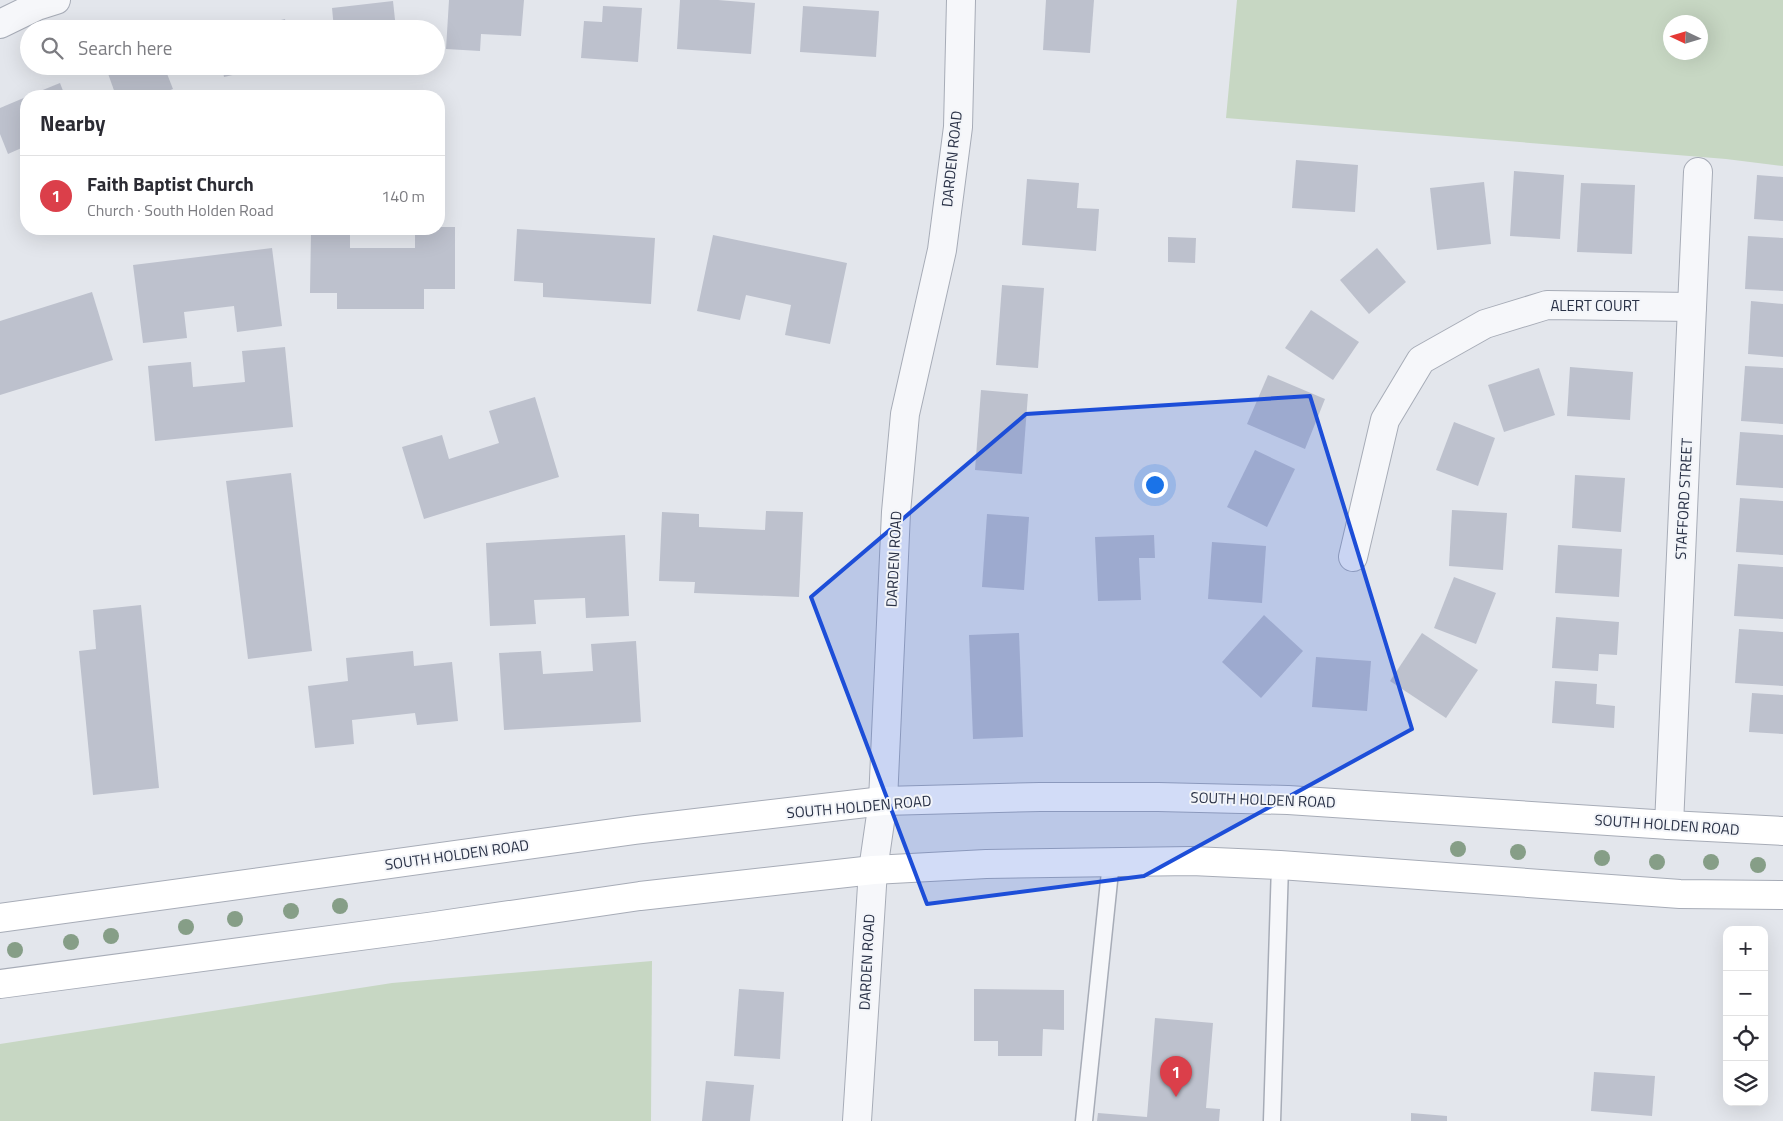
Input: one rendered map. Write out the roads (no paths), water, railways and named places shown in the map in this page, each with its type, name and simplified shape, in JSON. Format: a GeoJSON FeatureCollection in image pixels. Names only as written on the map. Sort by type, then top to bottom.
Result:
{"type":"FeatureCollection","features":[{"type":"Feature","properties":{"kind":"main road","name":"SOUTH HOLDEN ROAD"},"geometry":{"type":"LineString","coordinates":[[0,918],[634,830],[883,801],[1158,797],[1288,800],[1783,832]]}},
{"type":"Feature","properties":{"kind":"main road"},"geometry":{"type":"LineString","coordinates":[[0,984],[428,927],[640,896],[873,870],[986,864],[1192,861],[1280,865],[1680,894],[1783,895]]}},
{"type":"Feature","properties":{"kind":"street"},"geometry":{"type":"LineString","coordinates":[[0,24],[37,6],[56,0]]}},
{"type":"Feature","properties":{"kind":"street","name":"DARDEN ROAD"},"geometry":{"type":"LineString","coordinates":[[857,1121],[873,870],[883,801],[896,512],[906,414],[942,250],[958,127],[961,0]]}},
{"type":"Feature","properties":{"kind":"street","name":"STAFFORD STREET"},"geometry":{"type":"LineString","coordinates":[[1669,825],[1698,172]]}},
{"type":"Feature","properties":{"kind":"street","name":"ALERT COURT"},"geometry":{"type":"LineString","coordinates":[[1352,557],[1385,420],[1421,360],[1485,324],[1547,305],[1692,307]]}},
{"type":"Feature","properties":{"kind":"lane"},"geometry":{"type":"LineString","coordinates":[[1084,1121],[1111,862]]}},
{"type":"Feature","properties":{"kind":"lane"},"geometry":{"type":"LineString","coordinates":[[1272,1121],[1280,865]]}},
{"type":"Feature","properties":{"kind":"place","name":"Faith Baptist Church"},"geometry":{"type":"Point","coordinates":[1176,1097]}}]}
